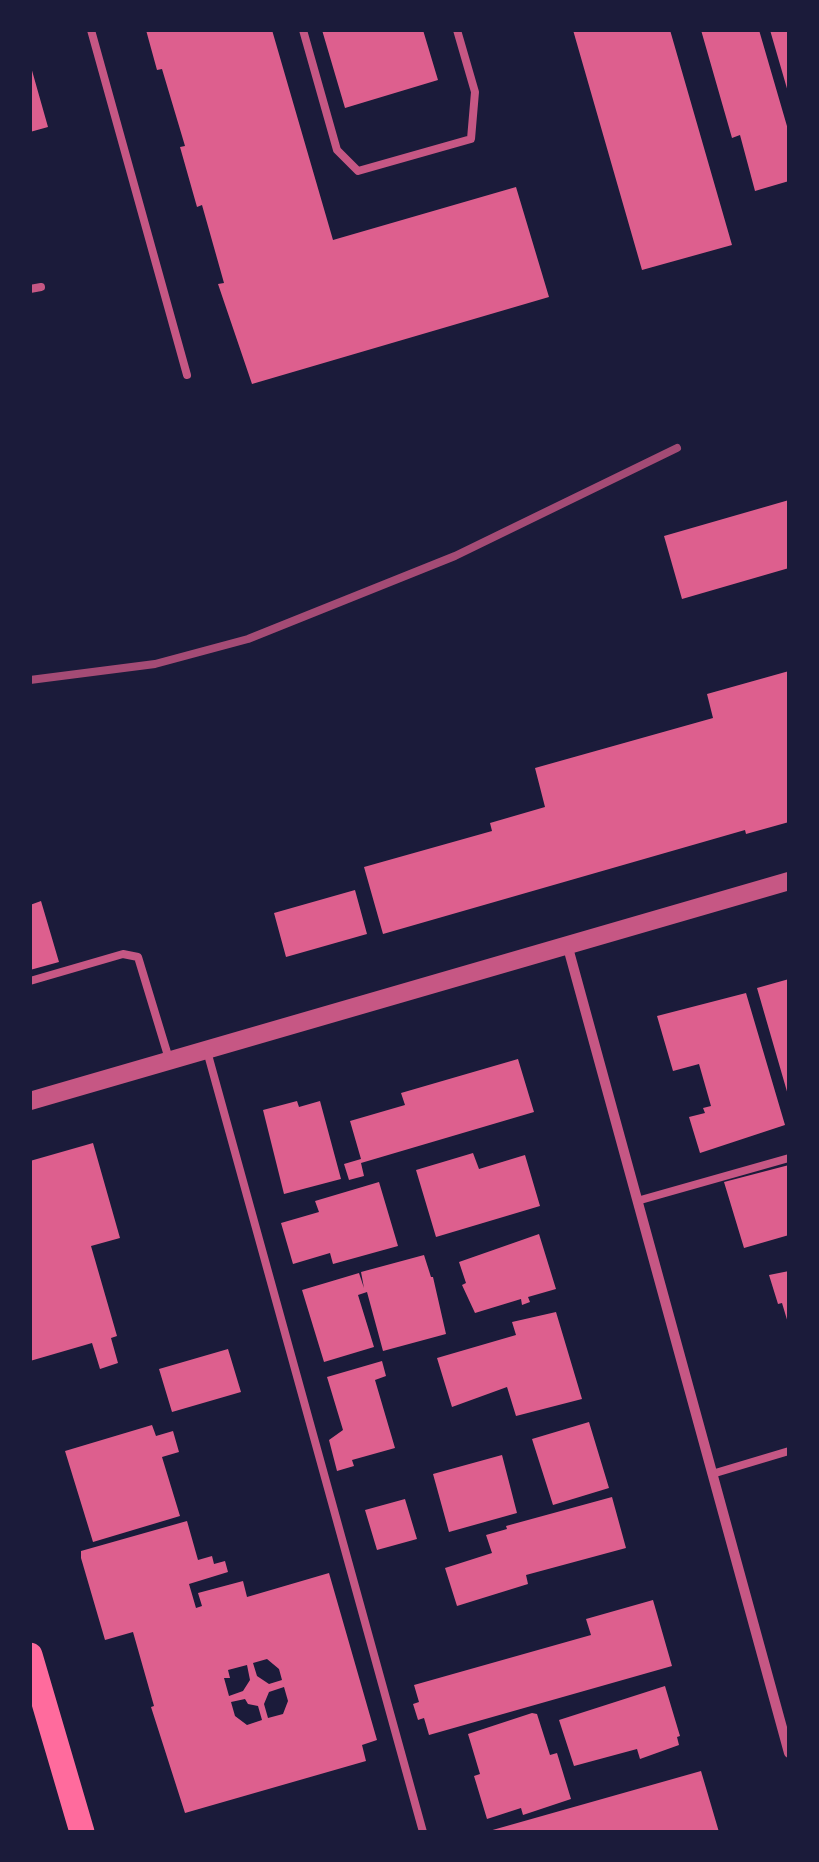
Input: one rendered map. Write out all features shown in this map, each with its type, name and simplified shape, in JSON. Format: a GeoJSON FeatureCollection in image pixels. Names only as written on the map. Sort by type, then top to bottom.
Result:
{"type":"FeatureCollection","features":[{"type":"Feature","properties":{"kind":"main road"},"geometry":{"type":"LineString","coordinates":[[30,1655],[82,1832]]}},
{"type":"Feature","properties":{"kind":"street"},"geometry":{"type":"LineString","coordinates":[[30,1101],[789,881]]}},
{"type":"Feature","properties":{"kind":"street"},"geometry":{"type":"LineString","coordinates":[[566,944],[789,1753]]}},
{"type":"Feature","properties":{"kind":"lane"},"geometry":{"type":"LineString","coordinates":[[91,30],[188,375]]}},
{"type":"Feature","properties":{"kind":"lane"},"geometry":{"type":"LineString","coordinates":[[303,30],[338,150],[358,171],[470,139],[475,92],[457,30]]}},
{"type":"Feature","properties":{"kind":"lane"},"geometry":{"type":"LineString","coordinates":[[30,289],[41,287]]}},
{"type":"Feature","properties":{"kind":"lane"},"geometry":{"type":"LineString","coordinates":[[30,982],[123,954],[138,958],[169,1059]]}},
{"type":"Feature","properties":{"kind":"lane"},"geometry":{"type":"LineString","coordinates":[[206,1048],[423,1832]]}},
{"type":"Feature","properties":{"kind":"lane"},"geometry":{"type":"LineString","coordinates":[[637,1201],[789,1158]]}},
{"type":"Feature","properties":{"kind":"lane"},"geometry":{"type":"LineString","coordinates":[[712,1474],[789,1451]]}},
{"type":"Feature","properties":{"kind":"building"},"geometry":{"type":"Polygon","coordinates":[[[146,30],[272,30],[333,240],[516,187],[549,297],[252,384],[218,284],[224,283],[202,205],[197,207],[180,147],[185,146],[162,69],[157,70],[146,30]]]}},
{"type":"Feature","properties":{"kind":"building"},"geometry":{"type":"Polygon","coordinates":[[[322,30],[423,30],[438,80],[345,108],[322,30]]]}},
{"type":"Feature","properties":{"kind":"building"},"geometry":{"type":"Polygon","coordinates":[[[573,30],[670,30],[732,245],[642,270],[573,30]]]}},
{"type":"Feature","properties":{"kind":"building"},"geometry":{"type":"Polygon","coordinates":[[[701,30],[759,30],[789,133],[789,181],[755,191],[740,135],[732,138],[701,30]]]}},
{"type":"Feature","properties":{"kind":"building"},"geometry":{"type":"Polygon","coordinates":[[[770,30],[789,30],[789,92],[788,92],[770,30]]]}},
{"type":"Feature","properties":{"kind":"building"},"geometry":{"type":"Polygon","coordinates":[[[30,68],[48,127],[30,132],[30,68]]]}},
{"type":"Feature","properties":{"kind":"building"},"geometry":{"type":"Polygon","coordinates":[[[789,500],[789,568],[682,599],[664,536],[789,500]]]}},
{"type":"Feature","properties":{"kind":"building"},"geometry":{"type":"Polygon","coordinates":[[[789,671],[789,822],[746,834],[745,830],[383,934],[364,867],[492,831],[490,823],[545,807],[535,768],[713,718],[707,694],[789,671]]]}},
{"type":"Feature","properties":{"kind":"building"},"geometry":{"type":"Polygon","coordinates":[[[355,890],[367,934],[286,957],[274,913],[355,890]]]}},
{"type":"Feature","properties":{"kind":"building"},"geometry":{"type":"Polygon","coordinates":[[[41,901],[59,962],[30,970],[30,905],[41,901]]]}},
{"type":"Feature","properties":{"kind":"building"},"geometry":{"type":"Polygon","coordinates":[[[789,979],[789,1095],[788,1095],[757,988],[789,979]]]}},
{"type":"Feature","properties":{"kind":"building"},"geometry":{"type":"Polygon","coordinates":[[[746,993],[785,1125],[700,1153],[689,1117],[705,1113],[703,1108],[711,1106],[699,1064],[673,1071],[657,1016],[746,993]]]}},
{"type":"Feature","properties":{"kind":"building"},"geometry":{"type":"Polygon","coordinates":[[[518,1059],[534,1112],[361,1163],[364,1176],[349,1180],[344,1164],[361,1159],[350,1121],[405,1105],[401,1093],[518,1059]]]}},
{"type":"Feature","properties":{"kind":"building"},"geometry":{"type":"Polygon","coordinates":[[[297,1101],[299,1107],[320,1101],[341,1179],[284,1194],[263,1110],[297,1101]]]}},
{"type":"Feature","properties":{"kind":"building"},"geometry":{"type":"Polygon","coordinates":[[[93,1143],[120,1238],[91,1246],[117,1336],[111,1338],[118,1363],[100,1369],[92,1343],[30,1361],[30,1161],[93,1143]]]}},
{"type":"Feature","properties":{"kind":"building"},"geometry":{"type":"Polygon","coordinates":[[[473,1153],[479,1169],[525,1155],[540,1206],[436,1237],[416,1170],[473,1153]]]}},
{"type":"Feature","properties":{"kind":"building"},"geometry":{"type":"Polygon","coordinates":[[[789,1165],[789,1235],[744,1248],[724,1182],[789,1165]]]}},
{"type":"Feature","properties":{"kind":"building"},"geometry":{"type":"Polygon","coordinates":[[[379,1182],[398,1246],[333,1264],[330,1253],[293,1264],[281,1223],[319,1212],[315,1201],[379,1182]]]}},
{"type":"Feature","properties":{"kind":"building"},"geometry":{"type":"Polygon","coordinates":[[[539,1234],[556,1289],[528,1297],[530,1302],[522,1305],[521,1299],[475,1313],[462,1285],[466,1283],[459,1262],[539,1234]]]}},
{"type":"Feature","properties":{"kind":"building"},"geometry":{"type":"Polygon","coordinates":[[[424,1255],[446,1334],[383,1351],[367,1292],[358,1295],[374,1347],[324,1362],[302,1290],[359,1273],[364,1288],[361,1272],[424,1255]]]}},
{"type":"Feature","properties":{"kind":"building"},"geometry":{"type":"Polygon","coordinates":[[[789,1271],[789,1323],[788,1323],[769,1275],[789,1271]]]}},
{"type":"Feature","properties":{"kind":"building"},"geometry":{"type":"Polygon","coordinates":[[[556,1312],[582,1399],[516,1416],[507,1387],[452,1407],[437,1358],[516,1335],[512,1322],[556,1312]]]}},
{"type":"Feature","properties":{"kind":"building"},"geometry":{"type":"Polygon","coordinates":[[[228,1349],[241,1392],[172,1412],[159,1369],[228,1349]]]}},
{"type":"Feature","properties":{"kind":"building"},"geometry":{"type":"Polygon","coordinates":[[[382,1361],[386,1376],[375,1380],[395,1448],[352,1460],[354,1466],[337,1471],[329,1440],[343,1430],[327,1377],[382,1361]]]}},
{"type":"Feature","properties":{"kind":"building"},"geometry":{"type":"Polygon","coordinates":[[[589,1422],[609,1488],[553,1505],[532,1439],[589,1422]]]}},
{"type":"Feature","properties":{"kind":"building"},"geometry":{"type":"Polygon","coordinates":[[[152,1425],[156,1436],[173,1431],[179,1452],[162,1457],[180,1516],[93,1542],[65,1451],[152,1425]]]}},
{"type":"Feature","properties":{"kind":"building"},"geometry":{"type":"Polygon","coordinates":[[[502,1455],[517,1513],[449,1532],[433,1474],[502,1455]]]}},
{"type":"Feature","properties":{"kind":"building"},"geometry":{"type":"Polygon","coordinates":[[[612,1497],[626,1548],[526,1575],[528,1584],[457,1606],[445,1568],[492,1553],[486,1535],[612,1497]]]}},
{"type":"Feature","properties":{"kind":"building"},"geometry":{"type":"Polygon","coordinates":[[[405,1499],[417,1539],[377,1550],[365,1510],[405,1499]]]}},
{"type":"Feature","properties":{"kind":"building"},"geometry":{"type":"Polygon","coordinates":[[[187,1521],[198,1560],[212,1556],[214,1564],[225,1561],[228,1572],[189,1584],[196,1608],[202,1606],[198,1593],[243,1581],[247,1597],[329,1573],[377,1740],[362,1745],[366,1761],[185,1813],[151,1707],[154,1706],[133,1632],[105,1640],[81,1551],[187,1521]],[[267,1659],[253,1663],[257,1676],[269,1684],[282,1680],[279,1669],[267,1659]],[[247,1665],[228,1670],[230,1678],[224,1678],[229,1696],[243,1691],[250,1680],[247,1665]],[[284,1687],[269,1692],[264,1704],[268,1718],[283,1714],[288,1701],[284,1687]],[[245,1699],[231,1702],[235,1716],[247,1725],[262,1720],[258,1706],[245,1699]]]}},
{"type":"Feature","properties":{"kind":"building"},"geometry":{"type":"Polygon","coordinates":[[[653,1600],[672,1666],[429,1735],[424,1718],[418,1720],[413,1704],[419,1702],[414,1685],[591,1635],[586,1619],[653,1600]]]}},
{"type":"Feature","properties":{"kind":"building"},"geometry":{"type":"Polygon","coordinates":[[[665,1686],[680,1736],[679,1745],[640,1759],[637,1749],[574,1766],[559,1720],[665,1686]]]}},
{"type":"Feature","properties":{"kind":"building"},"geometry":{"type":"Polygon","coordinates":[[[537,1714],[550,1755],[557,1753],[571,1799],[523,1815],[521,1808],[487,1819],[474,1776],[480,1774],[468,1734],[537,1714]]]}},
{"type":"Feature","properties":{"kind":"building"},"geometry":{"type":"Polygon","coordinates":[[[701,1771],[719,1832],[489,1832],[489,1831],[701,1771]]]}},
{"type":"Feature","properties":{"kind":"railway"},"geometry":{"type":"LineString","coordinates":[[30,680],[155,664],[248,639],[455,556],[677,448]]}}]}
